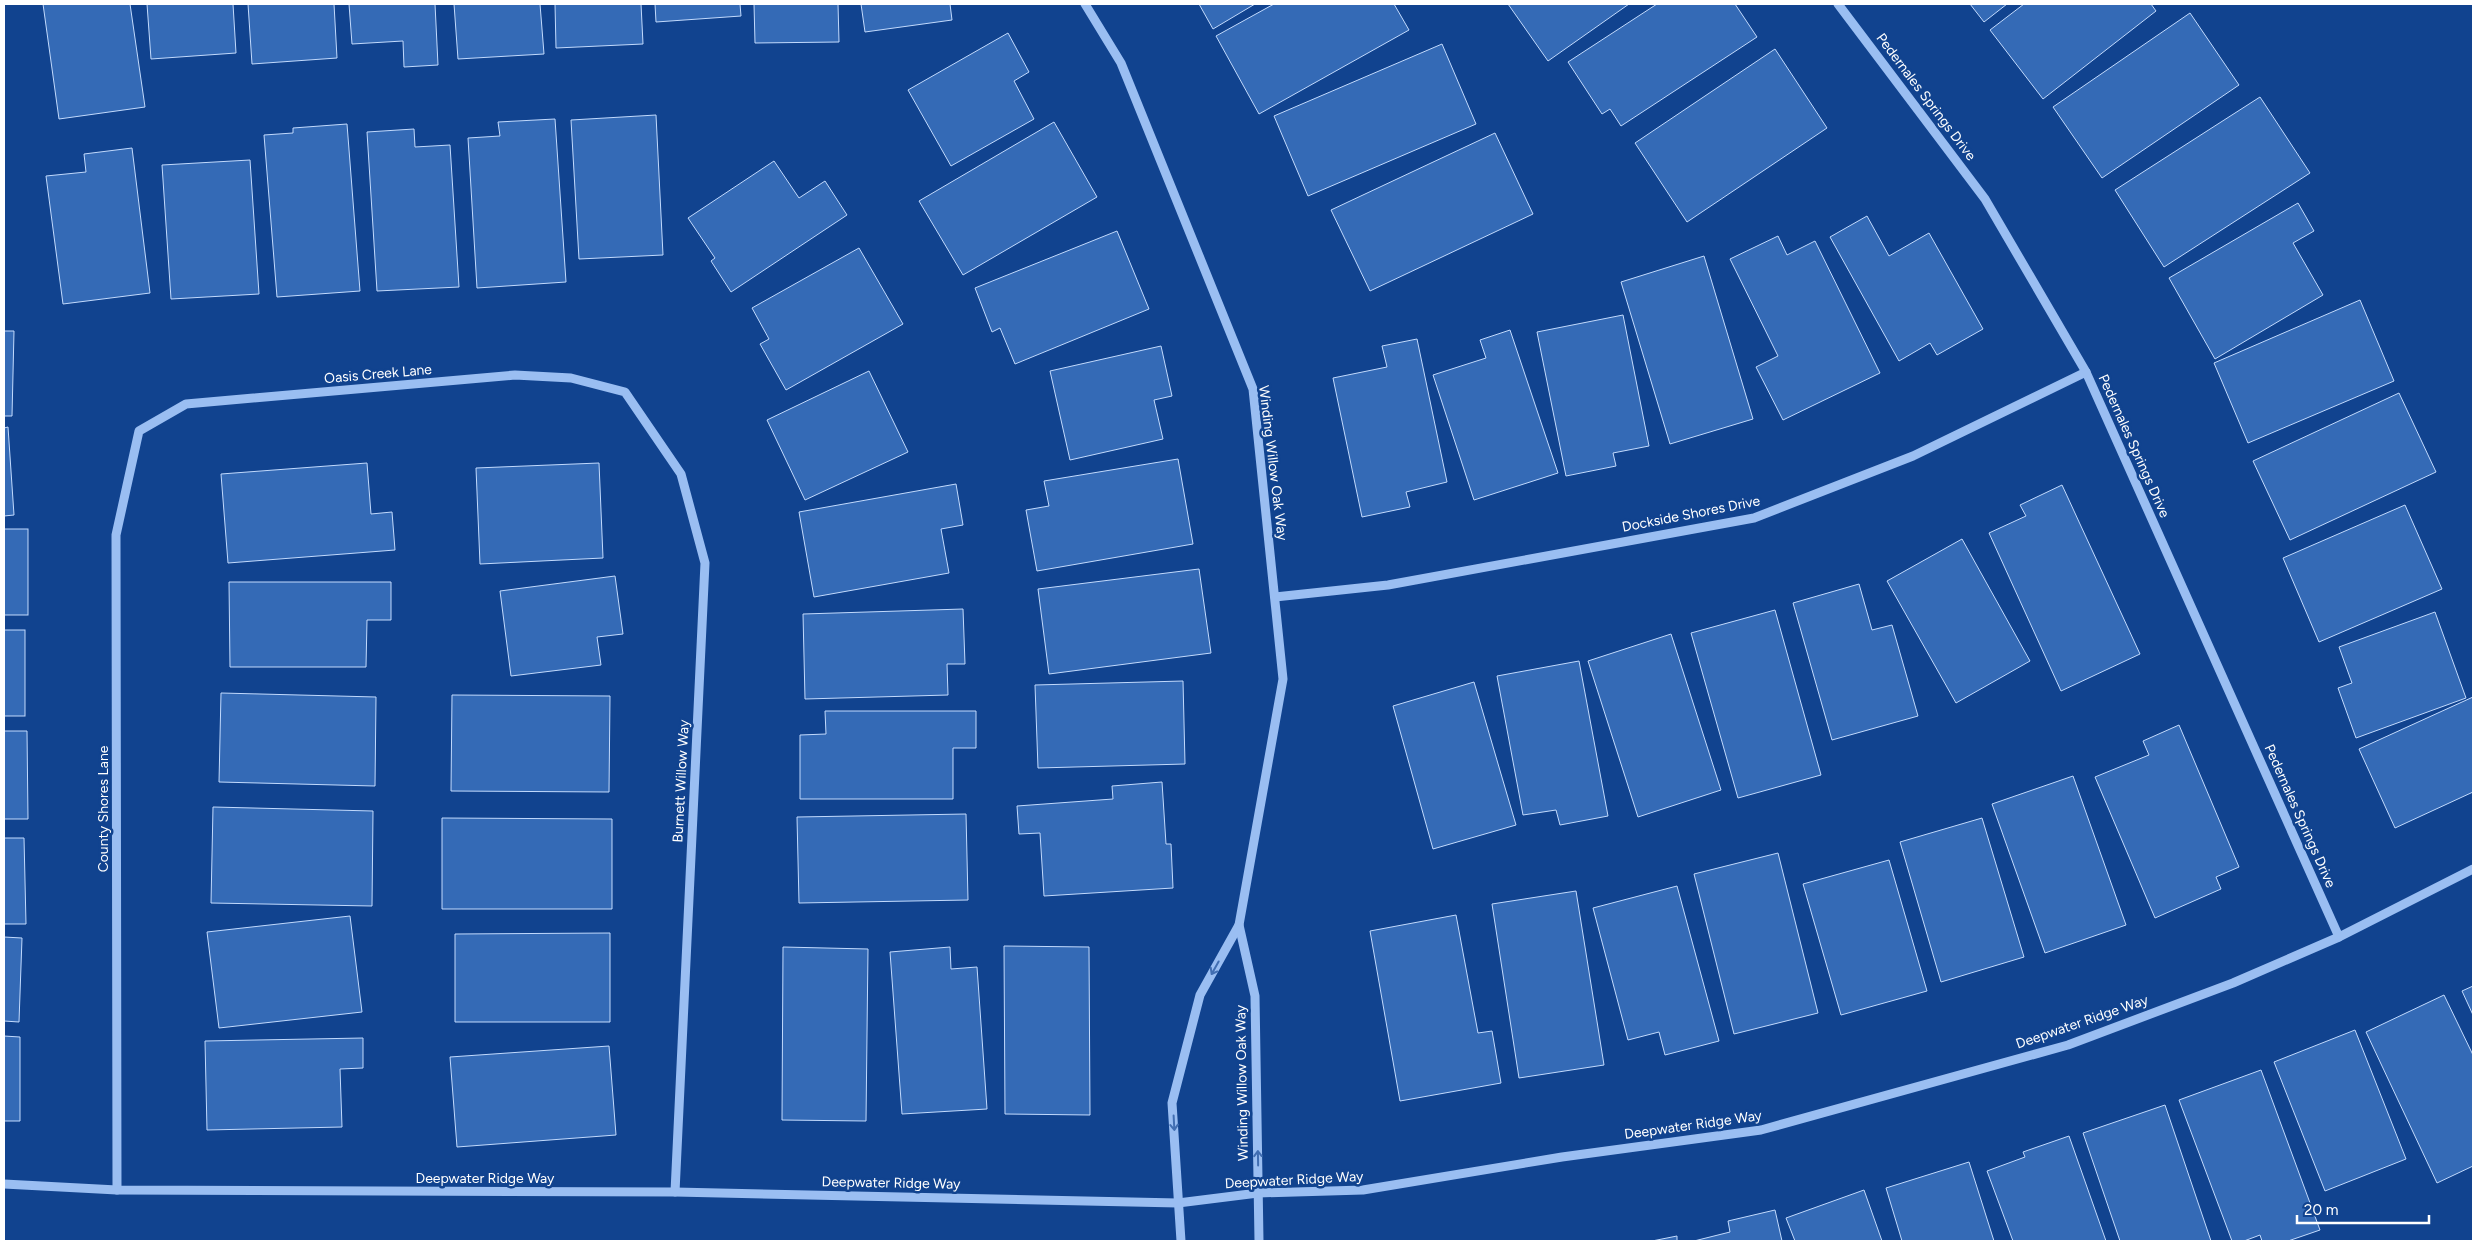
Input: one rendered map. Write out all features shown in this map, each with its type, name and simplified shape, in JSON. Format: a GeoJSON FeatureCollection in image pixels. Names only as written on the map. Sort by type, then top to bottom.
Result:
{"type":"FeatureCollection","features":[{"type":"Feature","properties":{"kind":"street","name":"Winding Willow Oak Way"},"geometry":{"type":"LineString","coordinates":[[1085,4],[1121,63],[1253,389],[1283,679],[1239,926],[1200,996],[1172,1103],[1181,1241]]}},
{"type":"Feature","properties":{"kind":"street","name":"Pedernales Springs Drive"},"geometry":{"type":"LineString","coordinates":[[1838,4],[1985,198],[2086,372],[2339,937]]}},
{"type":"Feature","properties":{"kind":"street","name":"Dockside Shores Drive"},"geometry":{"type":"LineString","coordinates":[[1275,597],[1388,584],[1754,518],[1913,456],[2086,372]]}},
{"type":"Feature","properties":{"kind":"street","name":"Oasis Creek Lane"},"geometry":{"type":"LineString","coordinates":[[139,431],[186,404],[514,375],[571,378],[625,392]]}},
{"type":"Feature","properties":{"kind":"street","name":"Burnett Willow Way"},"geometry":{"type":"LineString","coordinates":[[625,392],[681,474],[706,563],[675,1192]]}},
{"type":"Feature","properties":{"kind":"street","name":"County Shores Lane"},"geometry":{"type":"LineString","coordinates":[[117,1190],[116,536],[139,431]]}},
{"type":"Feature","properties":{"kind":"street","name":"Deepwater Ridge Way"},"geometry":{"type":"LineString","coordinates":[[4,1184],[117,1190],[675,1192],[1178,1203],[1258,1193],[1363,1190],[1562,1157],[1761,1130],[2068,1045],[2233,983],[2339,937],[2473,869]]}},
{"type":"Feature","properties":{"kind":"street","name":"Winding Willow Oak Way"},"geometry":{"type":"LineString","coordinates":[[1239,926],[1255,996],[1259,1241]]}},
{"type":"Feature","properties":{"kind":"building"},"geometry":{"type":"Polygon","coordinates":[[[43,4],[130,4],[145,107],[59,119],[43,4]]]}},
{"type":"Feature","properties":{"kind":"building"},"geometry":{"type":"Polygon","coordinates":[[[147,4],[233,4],[236,53],[151,59],[147,4]]]}},
{"type":"Feature","properties":{"kind":"building"},"geometry":{"type":"Polygon","coordinates":[[[248,4],[334,4],[337,58],[252,64],[248,4]]]}},
{"type":"Feature","properties":{"kind":"building"},"geometry":{"type":"Polygon","coordinates":[[[349,4],[435,4],[438,65],[404,67],[403,41],[352,44],[349,4]]]}},
{"type":"Feature","properties":{"kind":"building"},"geometry":{"type":"Polygon","coordinates":[[[454,4],[540,4],[544,54],[458,59],[454,4]]]}},
{"type":"Feature","properties":{"kind":"building"},"geometry":{"type":"Polygon","coordinates":[[[555,4],[641,4],[643,44],[556,48],[555,4]]]}},
{"type":"Feature","properties":{"kind":"building"},"geometry":{"type":"Polygon","coordinates":[[[655,4],[740,4],[741,16],[656,22],[655,4]]]}},
{"type":"Feature","properties":{"kind":"building"},"geometry":{"type":"Polygon","coordinates":[[[754,4],[838,4],[839,42],[755,43],[754,4]]]}},
{"type":"Feature","properties":{"kind":"building"},"geometry":{"type":"Polygon","coordinates":[[[861,4],[950,4],[952,20],[865,32],[861,4]]]}},
{"type":"Feature","properties":{"kind":"building"},"geometry":{"type":"Polygon","coordinates":[[[1199,4],[1255,4],[1213,29],[1199,4]]]}},
{"type":"Feature","properties":{"kind":"building"},"geometry":{"type":"Polygon","coordinates":[[[1274,4],[1394,4],[1409,30],[1259,114],[1216,36],[1274,4]]]}},
{"type":"Feature","properties":{"kind":"building"},"geometry":{"type":"Polygon","coordinates":[[[1508,4],[1629,4],[1548,61],[1508,4]]]}},
{"type":"Feature","properties":{"kind":"building"},"geometry":{"type":"Polygon","coordinates":[[[1657,4],[1735,4],[1757,37],[1621,126],[1610,109],[1602,114],[1568,62],[1657,4]]]}},
{"type":"Feature","properties":{"kind":"building"},"geometry":{"type":"Polygon","coordinates":[[[1970,4],[2007,4],[1984,22],[1970,4]]]}},
{"type":"Feature","properties":{"kind":"building"},"geometry":{"type":"Polygon","coordinates":[[[2024,4],[2151,4],[2156,11],[2043,99],[1990,30],[2024,4]]]}},
{"type":"Feature","properties":{"kind":"building"},"geometry":{"type":"Polygon","coordinates":[[[2190,13],[2239,85],[2102,178],[2053,107],[2190,13]]]}},
{"type":"Feature","properties":{"kind":"building"},"geometry":{"type":"Polygon","coordinates":[[[1008,33],[1029,72],[1014,81],[1034,119],[951,166],[908,90],[1008,33]]]}},
{"type":"Feature","properties":{"kind":"building"},"geometry":{"type":"Polygon","coordinates":[[[1442,44],[1476,124],[1308,196],[1274,116],[1442,44]]]}},
{"type":"Feature","properties":{"kind":"building"},"geometry":{"type":"Polygon","coordinates":[[[1775,49],[1827,128],[1687,222],[1635,143],[1775,49]]]}},
{"type":"Feature","properties":{"kind":"building"},"geometry":{"type":"Polygon","coordinates":[[[2260,97],[2310,173],[2164,267],[2115,190],[2260,97]]]}},
{"type":"Feature","properties":{"kind":"building"},"geometry":{"type":"Polygon","coordinates":[[[656,115],[663,255],[579,259],[571,120],[656,115]]]}},
{"type":"Feature","properties":{"kind":"building"},"geometry":{"type":"Polygon","coordinates":[[[555,119],[566,282],[477,288],[468,138],[500,136],[498,122],[555,119]]]}},
{"type":"Feature","properties":{"kind":"building"},"geometry":{"type":"Polygon","coordinates":[[[1054,122],[1097,197],[963,275],[919,201],[1054,122]]]}},
{"type":"Feature","properties":{"kind":"building"},"geometry":{"type":"Polygon","coordinates":[[[347,124],[360,291],[277,297],[264,135],[293,133],[293,128],[347,124]]]}},
{"type":"Feature","properties":{"kind":"building"},"geometry":{"type":"Polygon","coordinates":[[[414,129],[415,147],[450,145],[459,287],[377,291],[367,132],[414,129]]]}},
{"type":"Feature","properties":{"kind":"building"},"geometry":{"type":"Polygon","coordinates":[[[1495,133],[1533,214],[1370,291],[1331,210],[1495,133]]]}},
{"type":"Feature","properties":{"kind":"building"},"geometry":{"type":"Polygon","coordinates":[[[132,148],[150,293],[63,304],[46,176],[86,172],[84,154],[132,148]]]}},
{"type":"Feature","properties":{"kind":"building"},"geometry":{"type":"Polygon","coordinates":[[[250,160],[259,294],[171,299],[162,165],[250,160]]]}},
{"type":"Feature","properties":{"kind":"building"},"geometry":{"type":"Polygon","coordinates":[[[774,161],[799,198],[825,181],[847,215],[731,292],[711,261],[715,258],[688,218],[774,161]]]}},
{"type":"Feature","properties":{"kind":"building"},"geometry":{"type":"Polygon","coordinates":[[[2298,203],[2314,231],[2293,243],[2323,295],[2215,359],[2169,278],[2298,203]]]}},
{"type":"Feature","properties":{"kind":"building"},"geometry":{"type":"Polygon","coordinates":[[[1867,216],[1889,256],[1929,233],[1983,329],[1937,355],[1930,343],[1899,361],[1830,237],[1867,216]]]}},
{"type":"Feature","properties":{"kind":"building"},"geometry":{"type":"Polygon","coordinates":[[[1117,231],[1149,309],[1015,364],[1000,328],[992,332],[975,288],[1117,231]]]}},
{"type":"Feature","properties":{"kind":"building"},"geometry":{"type":"Polygon","coordinates":[[[1778,236],[1787,255],[1815,241],[1880,373],[1783,420],[1756,367],[1778,356],[1730,259],[1778,236]]]}},
{"type":"Feature","properties":{"kind":"building"},"geometry":{"type":"Polygon","coordinates":[[[859,248],[903,324],[786,390],[760,344],[769,339],[752,308],[859,248]]]}},
{"type":"Feature","properties":{"kind":"building"},"geometry":{"type":"Polygon","coordinates":[[[1704,256],[1753,419],[1670,444],[1621,282],[1704,256]]]}},
{"type":"Feature","properties":{"kind":"building"},"geometry":{"type":"Polygon","coordinates":[[[2360,300],[2394,381],[2248,443],[2214,363],[2360,300]]]}},
{"type":"Feature","properties":{"kind":"building"},"geometry":{"type":"Polygon","coordinates":[[[1623,315],[1649,446],[1613,453],[1616,466],[1566,476],[1537,332],[1623,315]]]}},
{"type":"Feature","properties":{"kind":"building"},"geometry":{"type":"Polygon","coordinates":[[[1510,330],[1558,473],[1474,500],[1433,375],[1486,358],[1480,340],[1510,330]]]}},
{"type":"Feature","properties":{"kind":"building"},"geometry":{"type":"Polygon","coordinates":[[[4,331],[14,331],[12,416],[4,416],[4,331]]]}},
{"type":"Feature","properties":{"kind":"building"},"geometry":{"type":"Polygon","coordinates":[[[1417,339],[1447,482],[1406,492],[1410,507],[1362,517],[1333,378],[1387,367],[1382,346],[1417,339]]]}},
{"type":"Feature","properties":{"kind":"building"},"geometry":{"type":"Polygon","coordinates":[[[1161,346],[1172,396],[1154,400],[1163,439],[1070,460],[1050,371],[1161,346]]]}},
{"type":"Feature","properties":{"kind":"building"},"geometry":{"type":"Polygon","coordinates":[[[869,371],[908,452],[805,500],[767,420],[869,371]]]}},
{"type":"Feature","properties":{"kind":"building"},"geometry":{"type":"Polygon","coordinates":[[[2399,393],[2436,472],[2290,540],[2253,461],[2399,393]]]}},
{"type":"Feature","properties":{"kind":"building"},"geometry":{"type":"Polygon","coordinates":[[[8,427],[14,515],[4,516],[4,428],[8,427]]]}},
{"type":"Feature","properties":{"kind":"building"},"geometry":{"type":"Polygon","coordinates":[[[1178,459],[1193,544],[1037,571],[1026,510],[1049,506],[1044,481],[1178,459]]]}},
{"type":"Feature","properties":{"kind":"building"},"geometry":{"type":"Polygon","coordinates":[[[367,463],[371,514],[392,512],[395,550],[228,563],[221,474],[367,463]]]}},
{"type":"Feature","properties":{"kind":"building"},"geometry":{"type":"Polygon","coordinates":[[[599,463],[603,558],[480,564],[476,468],[599,463]]]}},
{"type":"Feature","properties":{"kind":"building"},"geometry":{"type":"Polygon","coordinates":[[[956,484],[963,525],[941,529],[949,573],[814,597],[799,512],[956,484]]]}},
{"type":"Feature","properties":{"kind":"building"},"geometry":{"type":"Polygon","coordinates":[[[2062,485],[2140,654],[2061,691],[1989,533],[2026,516],[2020,505],[2062,485]]]}},
{"type":"Feature","properties":{"kind":"building"},"geometry":{"type":"Polygon","coordinates":[[[2405,505],[2442,589],[2319,642],[2283,558],[2405,505]]]}},
{"type":"Feature","properties":{"kind":"building"},"geometry":{"type":"Polygon","coordinates":[[[4,529],[28,529],[28,615],[4,615],[4,529]]]}},
{"type":"Feature","properties":{"kind":"building"},"geometry":{"type":"Polygon","coordinates":[[[1962,539],[2030,661],[1956,703],[1887,581],[1962,539]]]}},
{"type":"Feature","properties":{"kind":"building"},"geometry":{"type":"Polygon","coordinates":[[[1199,569],[1211,653],[1049,674],[1038,589],[1199,569]]]}},
{"type":"Feature","properties":{"kind":"building"},"geometry":{"type":"Polygon","coordinates":[[[615,576],[623,634],[597,637],[601,665],[511,676],[500,591],[615,576]]]}},
{"type":"Feature","properties":{"kind":"building"},"geometry":{"type":"Polygon","coordinates":[[[229,582],[391,582],[391,620],[367,620],[366,667],[230,667],[229,582]]]}},
{"type":"Feature","properties":{"kind":"building"},"geometry":{"type":"Polygon","coordinates":[[[1859,584],[1872,630],[1892,625],[1918,716],[1832,740],[1793,603],[1859,584]]]}},
{"type":"Feature","properties":{"kind":"building"},"geometry":{"type":"Polygon","coordinates":[[[963,609],[965,664],[947,664],[948,695],[805,699],[803,614],[963,609]]]}},
{"type":"Feature","properties":{"kind":"building"},"geometry":{"type":"Polygon","coordinates":[[[1775,610],[1821,775],[1738,798],[1691,633],[1775,610]]]}},
{"type":"Feature","properties":{"kind":"building"},"geometry":{"type":"Polygon","coordinates":[[[2435,612],[2466,698],[2356,738],[2338,688],[2352,683],[2339,647],[2435,612]]]}},
{"type":"Feature","properties":{"kind":"building"},"geometry":{"type":"Polygon","coordinates":[[[4,630],[25,630],[25,716],[4,716],[4,630]]]}},
{"type":"Feature","properties":{"kind":"building"},"geometry":{"type":"Polygon","coordinates":[[[1671,634],[1721,790],[1638,817],[1588,661],[1671,634]]]}},
{"type":"Feature","properties":{"kind":"building"},"geometry":{"type":"Polygon","coordinates":[[[1579,661],[1608,816],[1560,825],[1556,810],[1523,815],[1497,676],[1579,661]]]}},
{"type":"Feature","properties":{"kind":"building"},"geometry":{"type":"Polygon","coordinates":[[[1183,681],[1185,764],[1038,768],[1035,685],[1183,681]]]}},
{"type":"Feature","properties":{"kind":"building"},"geometry":{"type":"Polygon","coordinates":[[[1474,682],[1516,825],[1433,849],[1393,706],[1474,682]]]}},
{"type":"Feature","properties":{"kind":"building"},"geometry":{"type":"Polygon","coordinates":[[[221,693],[376,697],[375,786],[219,782],[221,693]]]}},
{"type":"Feature","properties":{"kind":"building"},"geometry":{"type":"Polygon","coordinates":[[[452,695],[610,696],[609,792],[451,791],[452,695]]]}},
{"type":"Feature","properties":{"kind":"building"},"geometry":{"type":"Polygon","coordinates":[[[2473,697],[2473,792],[2395,828],[2359,749],[2473,697]]]}},
{"type":"Feature","properties":{"kind":"building"},"geometry":{"type":"Polygon","coordinates":[[[825,711],[976,711],[976,748],[953,748],[953,799],[800,799],[800,735],[826,734],[825,711]]]}},
{"type":"Feature","properties":{"kind":"building"},"geometry":{"type":"Polygon","coordinates":[[[2179,725],[2239,867],[2216,877],[2221,889],[2155,918],[2095,777],[2149,755],[2143,741],[2179,725]]]}},
{"type":"Feature","properties":{"kind":"building"},"geometry":{"type":"Polygon","coordinates":[[[4,731],[27,731],[28,819],[4,819],[4,731]]]}},
{"type":"Feature","properties":{"kind":"building"},"geometry":{"type":"Polygon","coordinates":[[[2073,776],[2126,925],[2045,953],[1992,804],[2073,776]]]}},
{"type":"Feature","properties":{"kind":"building"},"geometry":{"type":"Polygon","coordinates":[[[1162,782],[1166,844],[1171,844],[1173,888],[1044,896],[1040,833],[1019,834],[1017,806],[1113,799],[1112,786],[1162,782]]]}},
{"type":"Feature","properties":{"kind":"building"},"geometry":{"type":"Polygon","coordinates":[[[213,807],[373,811],[372,906],[211,903],[213,807]]]}},
{"type":"Feature","properties":{"kind":"building"},"geometry":{"type":"Polygon","coordinates":[[[966,814],[968,900],[799,903],[797,817],[966,814]]]}},
{"type":"Feature","properties":{"kind":"building"},"geometry":{"type":"Polygon","coordinates":[[[442,818],[612,819],[612,909],[442,909],[442,818]]]}},
{"type":"Feature","properties":{"kind":"building"},"geometry":{"type":"Polygon","coordinates":[[[1982,818],[2024,957],[1941,982],[1900,842],[1982,818]]]}},
{"type":"Feature","properties":{"kind":"building"},"geometry":{"type":"Polygon","coordinates":[[[4,838],[24,838],[26,924],[4,924],[4,838]]]}},
{"type":"Feature","properties":{"kind":"building"},"geometry":{"type":"Polygon","coordinates":[[[1778,853],[1818,1013],[1734,1034],[1694,874],[1778,853]]]}},
{"type":"Feature","properties":{"kind":"building"},"geometry":{"type":"Polygon","coordinates":[[[1889,860],[1927,991],[1841,1015],[1803,884],[1889,860]]]}},
{"type":"Feature","properties":{"kind":"building"},"geometry":{"type":"Polygon","coordinates":[[[1677,886],[1719,1041],[1665,1055],[1659,1032],[1628,1040],[1593,908],[1677,886]]]}},
{"type":"Feature","properties":{"kind":"building"},"geometry":{"type":"Polygon","coordinates":[[[1576,891],[1604,1065],[1519,1078],[1492,904],[1576,891]]]}},
{"type":"Feature","properties":{"kind":"building"},"geometry":{"type":"Polygon","coordinates":[[[1456,915],[1478,1033],[1492,1031],[1501,1083],[1400,1101],[1370,931],[1456,915]]]}},
{"type":"Feature","properties":{"kind":"building"},"geometry":{"type":"Polygon","coordinates":[[[350,916],[362,1012],[219,1028],[207,932],[350,916]]]}},
{"type":"Feature","properties":{"kind":"building"},"geometry":{"type":"Polygon","coordinates":[[[610,933],[610,1022],[455,1022],[455,934],[610,933]]]}},
{"type":"Feature","properties":{"kind":"building"},"geometry":{"type":"Polygon","coordinates":[[[4,937],[22,938],[19,1022],[4,1021],[4,937]]]}},
{"type":"Feature","properties":{"kind":"building"},"geometry":{"type":"Polygon","coordinates":[[[1004,946],[1089,947],[1090,1115],[1005,1114],[1004,946]]]}},
{"type":"Feature","properties":{"kind":"building"},"geometry":{"type":"Polygon","coordinates":[[[783,947],[868,949],[866,1121],[782,1120],[783,947]]]}},
{"type":"Feature","properties":{"kind":"building"},"geometry":{"type":"Polygon","coordinates":[[[950,947],[951,969],[977,967],[987,1109],[902,1114],[890,952],[950,947]]]}},
{"type":"Feature","properties":{"kind":"building"},"geometry":{"type":"Polygon","coordinates":[[[2473,986],[2473,1015],[2462,991],[2473,986]]]}},
{"type":"Feature","properties":{"kind":"building"},"geometry":{"type":"Polygon","coordinates":[[[2444,995],[2473,1055],[2473,1166],[2437,1183],[2366,1032],[2444,995]]]}},
{"type":"Feature","properties":{"kind":"building"},"geometry":{"type":"Polygon","coordinates":[[[2355,1030],[2406,1159],[2325,1191],[2274,1062],[2355,1030]]]}},
{"type":"Feature","properties":{"kind":"building"},"geometry":{"type":"Polygon","coordinates":[[[4,1036],[20,1037],[20,1121],[4,1121],[4,1036]]]}},
{"type":"Feature","properties":{"kind":"building"},"geometry":{"type":"Polygon","coordinates":[[[363,1038],[363,1068],[340,1069],[342,1127],[207,1130],[205,1041],[363,1038]]]}},
{"type":"Feature","properties":{"kind":"building"},"geometry":{"type":"Polygon","coordinates":[[[609,1046],[616,1135],[457,1147],[450,1057],[609,1046]]]}},
{"type":"Feature","properties":{"kind":"building"},"geometry":{"type":"Polygon","coordinates":[[[2261,1070],[2320,1230],[2288,1241],[2262,1241],[2260,1235],[2244,1241],[2232,1241],[2179,1100],[2261,1070]]]}},
{"type":"Feature","properties":{"kind":"building"},"geometry":{"type":"Polygon","coordinates":[[[2165,1105],[2211,1241],[2120,1241],[2083,1133],[2165,1105]]]}},
{"type":"Feature","properties":{"kind":"building"},"geometry":{"type":"Polygon","coordinates":[[[2069,1136],[2106,1241],[2013,1241],[1987,1171],[2025,1157],[2023,1152],[2069,1136]]]}},
{"type":"Feature","properties":{"kind":"building"},"geometry":{"type":"Polygon","coordinates":[[[1969,1162],[1994,1241],[1902,1241],[1886,1188],[1969,1162]]]}},
{"type":"Feature","properties":{"kind":"building"},"geometry":{"type":"Polygon","coordinates":[[[1864,1190],[1882,1241],[1795,1241],[1786,1218],[1864,1190]]]}},
{"type":"Feature","properties":{"kind":"building"},"geometry":{"type":"Polygon","coordinates":[[[1775,1210],[1782,1241],[1694,1241],[1730,1232],[1728,1221],[1775,1210]]]}},
{"type":"Feature","properties":{"kind":"building"},"geometry":{"type":"Polygon","coordinates":[[[1677,1236],[1677,1241],[1652,1241],[1677,1236]]]}}]}
